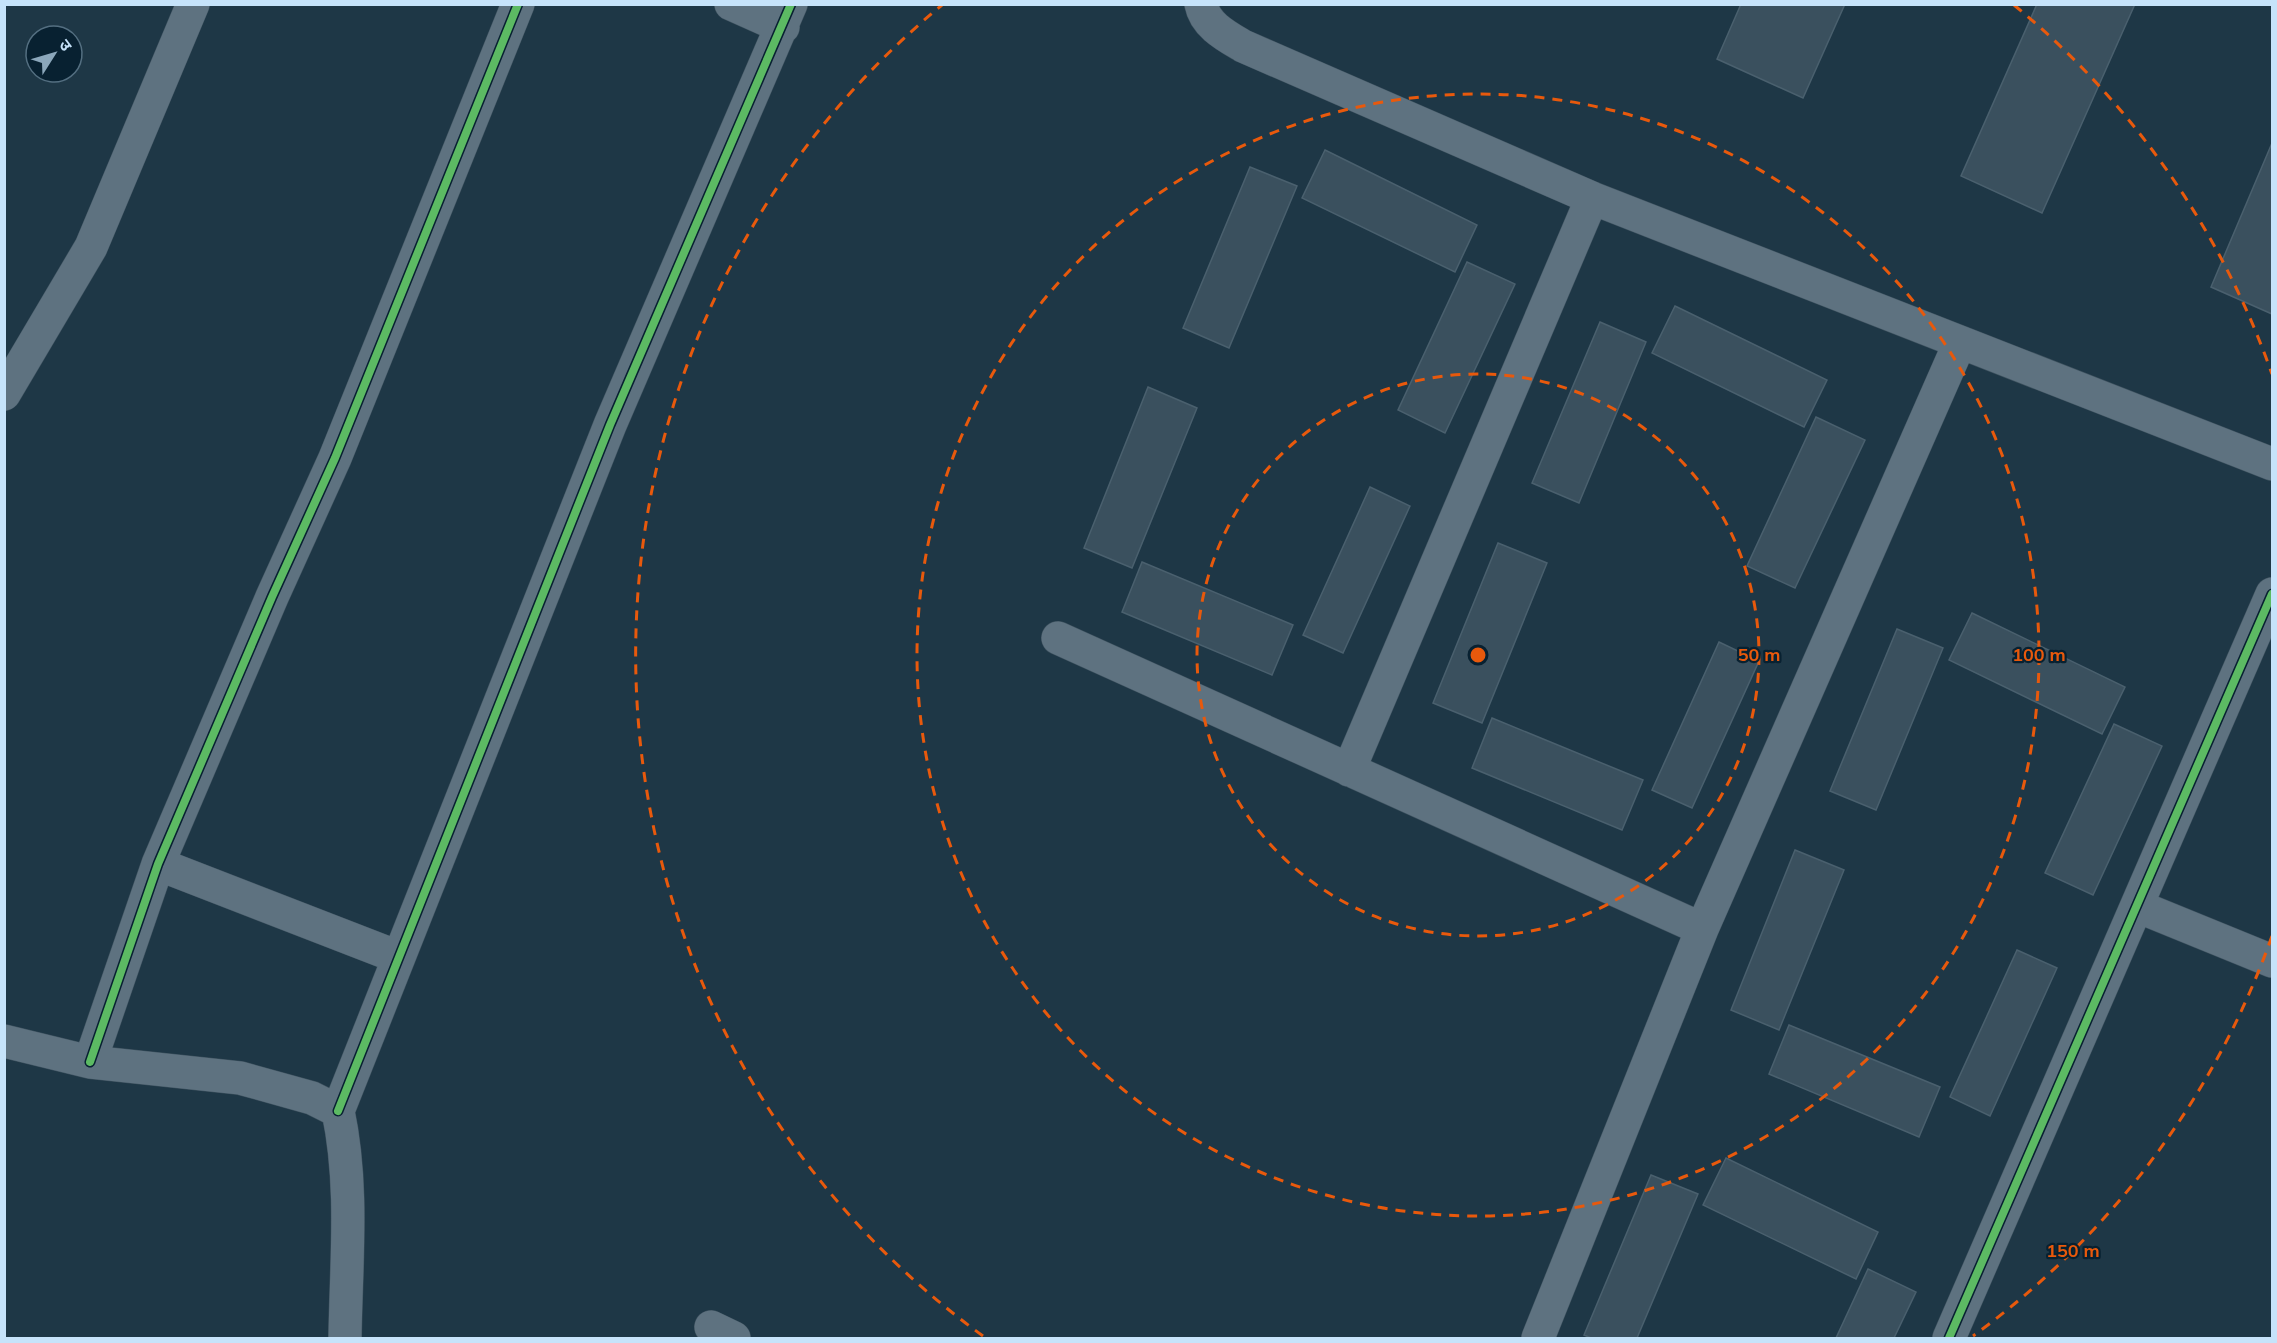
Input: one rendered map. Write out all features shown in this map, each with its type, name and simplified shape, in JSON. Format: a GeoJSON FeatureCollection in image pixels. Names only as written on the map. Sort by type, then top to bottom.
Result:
{"type":"FeatureCollection","features":[{"type":"Feature","properties":{"kind":"street"},"geometry":{"type":"LineString","coordinates":[[90,1062],[158,864],[272,597],[335,458],[518,4]]}},
{"type":"Feature","properties":{"kind":"street"},"geometry":{"type":"LineString","coordinates":[[345,1338],[348,1178],[345,1142],[338,1112],[610,425],[787,16],[731,4]]}},
{"type":"Feature","properties":{"kind":"street"},"geometry":{"type":"LineString","coordinates":[[1201,4],[1202,11],[1210,22],[1224,35],[1243,46],[1592,198],[2272,464]]}},
{"type":"Feature","properties":{"kind":"street"},"geometry":{"type":"LineString","coordinates":[[4,394],[91,247],[183,8]]}},
{"type":"Feature","properties":{"kind":"street"},"geometry":{"type":"LineString","coordinates":[[1349,770],[1592,198]]}},
{"type":"Feature","properties":{"kind":"street"},"geometry":{"type":"LineString","coordinates":[[1538,1338],[1702,929],[1960,342]]}},
{"type":"Feature","properties":{"kind":"street"},"geometry":{"type":"LineString","coordinates":[[1949,1338],[2272,594]]}},
{"type":"Feature","properties":{"kind":"street"},"geometry":{"type":"LineString","coordinates":[[1058,638],[1702,929]]}},
{"type":"Feature","properties":{"kind":"street"},"geometry":{"type":"LineString","coordinates":[[158,864],[398,957]]}},
{"type":"Feature","properties":{"kind":"street"},"geometry":{"type":"LineString","coordinates":[[2137,906],[2272,961]]}},
{"type":"Feature","properties":{"kind":"street"},"geometry":{"type":"LineString","coordinates":[[4,1041],[90,1062],[240,1078],[312,1098],[338,1112]]}},
{"type":"Feature","properties":{"kind":"building"},"geometry":{"type":"Polygon","coordinates":[[[1741,4],[1845,4],[1803,98],[1717,59],[1741,4]]]}},
{"type":"Feature","properties":{"kind":"building"},"geometry":{"type":"Polygon","coordinates":[[[2037,4],[2135,4],[2042,213],[1961,176],[2037,4]]]}},
{"type":"Feature","properties":{"kind":"building"},"geometry":{"type":"Polygon","coordinates":[[[2272,143],[2272,314],[2211,287],[2272,143]]]}},
{"type":"Feature","properties":{"kind":"building"},"geometry":{"type":"Polygon","coordinates":[[[1325,150],[1477,225],[1455,272],[1302,198],[1325,150]]]}},
{"type":"Feature","properties":{"kind":"building"},"geometry":{"type":"Polygon","coordinates":[[[1250,167],[1297,186],[1229,348],[1183,328],[1250,167]]]}},
{"type":"Feature","properties":{"kind":"building"},"geometry":{"type":"Polygon","coordinates":[[[1467,262],[1515,284],[1445,433],[1398,410],[1467,262]]]}},
{"type":"Feature","properties":{"kind":"building"},"geometry":{"type":"Polygon","coordinates":[[[1675,306],[1827,380],[1804,427],[1652,353],[1675,306]]]}},
{"type":"Feature","properties":{"kind":"building"},"geometry":{"type":"Polygon","coordinates":[[[1600,322],[1646,342],[1579,503],[1532,483],[1600,322]]]}},
{"type":"Feature","properties":{"kind":"building"},"geometry":{"type":"Polygon","coordinates":[[[1148,387],[1197,408],[1132,568],[1084,548],[1148,387]]]}},
{"type":"Feature","properties":{"kind":"building"},"geometry":{"type":"Polygon","coordinates":[[[1816,417],[1865,440],[1795,588],[1747,566],[1816,417]]]}},
{"type":"Feature","properties":{"kind":"building"},"geometry":{"type":"Polygon","coordinates":[[[1370,487],[1410,506],[1343,653],[1303,635],[1370,487]]]}},
{"type":"Feature","properties":{"kind":"building"},"geometry":{"type":"Polygon","coordinates":[[[1498,543],[1547,563],[1482,723],[1433,703],[1498,543]]]}},
{"type":"Feature","properties":{"kind":"building"},"geometry":{"type":"Polygon","coordinates":[[[1142,562],[1293,625],[1272,675],[1122,612],[1142,562]]]}},
{"type":"Feature","properties":{"kind":"building"},"geometry":{"type":"Polygon","coordinates":[[[1972,613],[2125,687],[2102,734],[1949,660],[1972,613]]]}},
{"type":"Feature","properties":{"kind":"building"},"geometry":{"type":"Polygon","coordinates":[[[1897,629],[1943,648],[1876,810],[1830,791],[1897,629]]]}},
{"type":"Feature","properties":{"kind":"building"},"geometry":{"type":"Polygon","coordinates":[[[1719,642],[1759,661],[1692,808],[1652,790],[1719,642]]]}},
{"type":"Feature","properties":{"kind":"building"},"geometry":{"type":"Polygon","coordinates":[[[1492,718],[1643,780],[1622,830],[1472,768],[1492,718]]]}},
{"type":"Feature","properties":{"kind":"building"},"geometry":{"type":"Polygon","coordinates":[[[2114,724],[2162,746],[2093,895],[2045,873],[2114,724]]]}},
{"type":"Feature","properties":{"kind":"building"},"geometry":{"type":"Polygon","coordinates":[[[1795,850],[1844,870],[1779,1030],[1731,1010],[1795,850]]]}},
{"type":"Feature","properties":{"kind":"building"},"geometry":{"type":"Polygon","coordinates":[[[2017,950],[2057,968],[1990,1116],[1950,1097],[2017,950]]]}},
{"type":"Feature","properties":{"kind":"building"},"geometry":{"type":"Polygon","coordinates":[[[1789,1025],[1940,1087],[1919,1137],[1769,1074],[1789,1025]]]}},
{"type":"Feature","properties":{"kind":"building"},"geometry":{"type":"Polygon","coordinates":[[[1726,1158],[1878,1232],[1856,1279],[1703,1205],[1726,1158]]]}},
{"type":"Feature","properties":{"kind":"building"},"geometry":{"type":"Polygon","coordinates":[[[1651,1175],[1698,1194],[1637,1338],[1591,1338],[1584,1335],[1651,1175]]]}},
{"type":"Feature","properties":{"kind":"building"},"geometry":{"type":"Polygon","coordinates":[[[1868,1269],[1916,1292],[1894,1338],[1836,1338],[1868,1269]]]}},
{"type":"Feature","properties":{"kind":"cycle path"},"geometry":{"type":"LineString","coordinates":[[90,1062],[158,864],[272,597],[335,458],[518,4]]}},
{"type":"Feature","properties":{"kind":"cycle path"},"geometry":{"type":"LineString","coordinates":[[338,1111],[610,425],[791,4]]}},
{"type":"Feature","properties":{"kind":"cycle path"},"geometry":{"type":"LineString","coordinates":[[1949,1338],[2272,594]]}}]}
